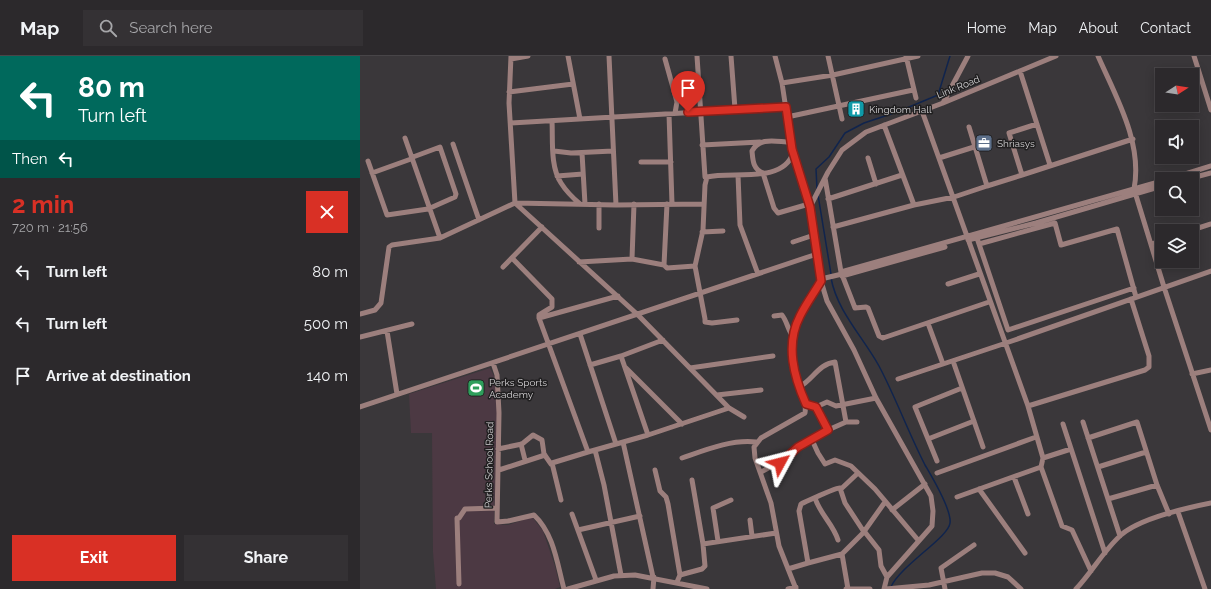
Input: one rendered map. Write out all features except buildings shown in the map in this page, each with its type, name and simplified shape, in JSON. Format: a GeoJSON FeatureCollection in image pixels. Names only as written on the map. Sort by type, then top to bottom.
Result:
{"type":"FeatureCollection","features":[{"type":"Feature","properties":{"kind":"street"},"geometry":{"type":"LineString","coordinates":[[528,56],[511,57],[510,92],[515,203],[638,315],[729,408],[744,417]]}},
{"type":"Feature","properties":{"kind":"street"},"geometry":{"type":"LineString","coordinates":[[568,56],[580,120]]}},
{"type":"Feature","properties":{"kind":"street"},"geometry":{"type":"LineString","coordinates":[[609,56],[616,205]]}},
{"type":"Feature","properties":{"kind":"street"},"geometry":{"type":"LineString","coordinates":[[697,56],[702,145],[705,177],[707,178],[705,185],[702,232],[695,266],[705,322],[712,323],[737,320]]}},
{"type":"Feature","properties":{"kind":"street"},"geometry":{"type":"LineString","coordinates":[[731,56],[735,109]]}},
{"type":"Feature","properties":{"kind":"street"},"geometry":{"type":"LineString","coordinates":[[775,56],[782,83],[791,142],[810,204],[821,280],[827,301],[854,350],[876,398],[931,496],[933,511],[932,526],[918,540],[887,577]]}},
{"type":"Feature","properties":{"kind":"street"},"geometry":{"type":"LineString","coordinates":[[828,56],[842,119]]}},
{"type":"Feature","properties":{"kind":"street"},"geometry":{"type":"LineString","coordinates":[[782,83],[833,75],[918,56]]}},
{"type":"Feature","properties":{"kind":"street"},"geometry":{"type":"LineString","coordinates":[[943,103],[968,56]]}},
{"type":"Feature","properties":{"kind":"street","name":"Link Road"},"geometry":{"type":"LineString","coordinates":[[810,204],[842,150],[866,132],[943,103],[1056,56]]}},
{"type":"Feature","properties":{"kind":"street"},"geometry":{"type":"LineString","coordinates":[[1098,56],[1133,139],[1136,180],[1135,191],[1164,287],[1211,430]]}},
{"type":"Feature","properties":{"kind":"street"},"geometry":{"type":"LineString","coordinates":[[1194,56],[1211,110]]}},
{"type":"Feature","properties":{"kind":"street"},"geometry":{"type":"LineString","coordinates":[[906,58],[916,98]]}},
{"type":"Feature","properties":{"kind":"street"},"geometry":{"type":"LineString","coordinates":[[666,59],[677,102],[675,113]]}},
{"type":"Feature","properties":{"kind":"street"},"geometry":{"type":"LineString","coordinates":[[1020,71],[1050,166]]}},
{"type":"Feature","properties":{"kind":"street"},"geometry":{"type":"LineString","coordinates":[[510,92],[573,84]]}},
{"type":"Feature","properties":{"kind":"street"},"geometry":{"type":"LineString","coordinates":[[787,117],[913,90]]}},
{"type":"Feature","properties":{"kind":"street"},"geometry":{"type":"LineString","coordinates":[[511,123],[786,107]]}},
{"type":"Feature","properties":{"kind":"street"},"geometry":{"type":"LineString","coordinates":[[922,111],[954,197],[989,302],[1006,343],[1028,406],[1043,458],[1041,467],[1062,526],[1072,530],[1091,571]]}},
{"type":"Feature","properties":{"kind":"street"},"geometry":{"type":"LineString","coordinates":[[664,265],[671,162],[669,114]]}},
{"type":"Feature","properties":{"kind":"street"},"geometry":{"type":"LineString","coordinates":[[552,121],[557,176],[566,190],[582,204]]}},
{"type":"Feature","properties":{"kind":"street"},"geometry":{"type":"LineString","coordinates":[[1022,175],[1009,133],[1037,124]]}},
{"type":"Feature","properties":{"kind":"street"},"geometry":{"type":"LineString","coordinates":[[884,126],[914,204]]}},
{"type":"Feature","properties":{"kind":"street"},"geometry":{"type":"LineString","coordinates":[[969,128],[987,186]]}},
{"type":"Feature","properties":{"kind":"street"},"geometry":{"type":"LineString","coordinates":[[405,138],[428,209],[440,238]]}},
{"type":"Feature","properties":{"kind":"street"},"geometry":{"type":"LineString","coordinates":[[833,227],[914,204],[954,197],[1133,139]]}},
{"type":"Feature","properties":{"kind":"street"},"geometry":{"type":"LineString","coordinates":[[702,145],[760,142],[767,140],[791,142]]}},
{"type":"Feature","properties":{"kind":"street"},"geometry":{"type":"LineString","coordinates":[[760,142],[752,151],[753,158],[757,170],[763,173],[774,208],[778,213],[810,204]]}},
{"type":"Feature","properties":{"kind":"street"},"geometry":{"type":"LineString","coordinates":[[452,144],[479,220]]}},
{"type":"Feature","properties":{"kind":"street"},"geometry":{"type":"LineString","coordinates":[[368,161],[372,173],[387,215],[428,209],[455,198],[456,194],[440,147],[372,173]]}},
{"type":"Feature","properties":{"kind":"street"},"geometry":{"type":"LineString","coordinates":[[939,158],[974,147]]}},
{"type":"Feature","properties":{"kind":"street"},"geometry":{"type":"LineString","coordinates":[[554,151],[582,153],[613,151]]}},
{"type":"Feature","properties":{"kind":"street"},"geometry":{"type":"LineString","coordinates":[[582,153],[582,204]]}},
{"type":"Feature","properties":{"kind":"street"},"geometry":{"type":"LineString","coordinates":[[707,178],[763,173],[781,169],[788,163],[794,153]]}},
{"type":"Feature","properties":{"kind":"street"},"geometry":{"type":"LineString","coordinates":[[868,158],[876,184]]}},
{"type":"Feature","properties":{"kind":"street"},"geometry":{"type":"LineString","coordinates":[[641,162],[671,162]]}},
{"type":"Feature","properties":{"kind":"street"},"geometry":{"type":"LineString","coordinates":[[1192,172],[1211,166]]}},
{"type":"Feature","properties":{"kind":"street"},"geometry":{"type":"LineString","coordinates":[[1199,176],[1211,173]]}},
{"type":"Feature","properties":{"kind":"street"},"geometry":{"type":"LineString","coordinates":[[557,176],[583,174]]}},
{"type":"Feature","properties":{"kind":"street"},"geometry":{"type":"LineString","coordinates":[[738,175],[740,225],[758,274]]}},
{"type":"Feature","properties":{"kind":"street"},"geometry":{"type":"LineString","coordinates":[[828,199],[902,175]]}},
{"type":"Feature","properties":{"kind":"street"},"geometry":{"type":"LineString","coordinates":[[825,178],[842,274],[855,308],[868,308],[878,335],[883,338],[989,302]]}},
{"type":"Feature","properties":{"kind":"street"},"geometry":{"type":"LineString","coordinates":[[968,239],[977,238],[1135,191],[1155,184]]}},
{"type":"Feature","properties":{"kind":"street"},"geometry":{"type":"LineString","coordinates":[[682,458],[706,450],[746,441],[756,442],[805,413],[806,404],[799,387],[792,360],[794,338],[799,318],[821,280],[1135,191],[1155,187]]}},
{"type":"Feature","properties":{"kind":"street"},"geometry":{"type":"LineString","coordinates":[[360,314],[376,310],[381,304],[390,247],[395,244],[440,238],[515,203],[616,205],[704,204]]}},
{"type":"Feature","properties":{"kind":"street"},"geometry":{"type":"LineString","coordinates":[[599,204],[599,228]]}},
{"type":"Feature","properties":{"kind":"street"},"geometry":{"type":"LineString","coordinates":[[632,259],[634,204]]}},
{"type":"Feature","properties":{"kind":"street"},"geometry":{"type":"LineString","coordinates":[[979,244],[1055,223],[1061,245],[1117,229],[1136,297]]}},
{"type":"Feature","properties":{"kind":"street"},"geometry":{"type":"LineString","coordinates":[[1199,228],[1211,224]]}},
{"type":"Feature","properties":{"kind":"street"},"geometry":{"type":"LineString","coordinates":[[503,267],[542,227]]}},
{"type":"Feature","properties":{"kind":"street"},"geometry":{"type":"LineString","coordinates":[[702,232],[723,231]]}},
{"type":"Feature","properties":{"kind":"street"},"geometry":{"type":"LineString","coordinates":[[793,242],[814,236]]}},
{"type":"Feature","properties":{"kind":"street"},"geometry":{"type":"LineString","coordinates":[[977,238],[1008,330],[1134,288]]}},
{"type":"Feature","properties":{"kind":"street"},"geometry":{"type":"LineString","coordinates":[[360,408],[397,394],[638,315],[817,254]]}},
{"type":"Feature","properties":{"kind":"street"},"geometry":{"type":"LineString","coordinates":[[512,258],[552,299],[552,307],[539,315],[538,318]]}},
{"type":"Feature","properties":{"kind":"street"},"geometry":{"type":"LineString","coordinates":[[579,262],[632,259],[664,265],[667,268],[695,266]]}},
{"type":"Feature","properties":{"kind":"street"},"geometry":{"type":"LineString","coordinates":[[898,378],[1006,343],[1211,271]]}},
{"type":"Feature","properties":{"kind":"street"},"geometry":{"type":"LineString","coordinates":[[948,284],[979,274]]}},
{"type":"Feature","properties":{"kind":"street"},"geometry":{"type":"LineString","coordinates":[[538,318],[618,296]]}},
{"type":"Feature","properties":{"kind":"street"},"geometry":{"type":"LineString","coordinates":[[1028,406],[1145,370],[1149,367],[1149,356],[1130,299]]}},
{"type":"Feature","properties":{"kind":"street"},"geometry":{"type":"LineString","coordinates":[[774,316],[782,315],[784,317],[788,330],[794,338]]}},
{"type":"Feature","properties":{"kind":"street"},"geometry":{"type":"LineString","coordinates":[[538,318],[588,452]]}},
{"type":"Feature","properties":{"kind":"street"},"geometry":{"type":"LineString","coordinates":[[360,337],[412,324]]}},
{"type":"Feature","properties":{"kind":"street"},"geometry":{"type":"LineString","coordinates":[[929,326],[943,364]]}},
{"type":"Feature","properties":{"kind":"street"},"geometry":{"type":"LineString","coordinates":[[387,331],[397,394]]}},
{"type":"Feature","properties":{"kind":"street"},"geometry":{"type":"LineString","coordinates":[[580,334],[616,444]]}},
{"type":"Feature","properties":{"kind":"street"},"geometry":{"type":"LineString","coordinates":[[590,366],[663,340]]}},
{"type":"Feature","properties":{"kind":"street"},"geometry":{"type":"LineString","coordinates":[[621,356],[648,435]]}},
{"type":"Feature","properties":{"kind":"street"},"geometry":{"type":"LineString","coordinates":[[690,368],[773,356]]}},
{"type":"Feature","properties":{"kind":"street"},"geometry":{"type":"LineString","coordinates":[[953,361],[983,447]]}},
{"type":"Feature","properties":{"kind":"street"},"geometry":{"type":"LineString","coordinates":[[799,387],[808,382],[820,367],[835,362],[846,422]]}},
{"type":"Feature","properties":{"kind":"street","name":"Perks School Road"},"geometry":{"type":"LineString","coordinates":[[493,363],[498,383],[499,413],[497,522],[534,515],[540,520],[548,533],[564,589]]}},
{"type":"Feature","properties":{"kind":"street"},"geometry":{"type":"LineString","coordinates":[[625,367],[682,424]]}},
{"type":"Feature","properties":{"kind":"street"},"geometry":{"type":"LineString","coordinates":[[1192,374],[1211,370]]}},
{"type":"Feature","properties":{"kind":"street"},"geometry":{"type":"LineString","coordinates":[[937,461],[915,407],[962,388]]}},
{"type":"Feature","properties":{"kind":"street"},"geometry":{"type":"LineString","coordinates":[[717,395],[761,390]]}},
{"type":"Feature","properties":{"kind":"street"},"geometry":{"type":"LineString","coordinates":[[806,404],[816,407],[827,402],[836,406],[876,398]]}},
{"type":"Feature","properties":{"kind":"street"},"geometry":{"type":"LineString","coordinates":[[816,407],[828,430]]}},
{"type":"Feature","properties":{"kind":"street"},"geometry":{"type":"LineString","coordinates":[[551,464],[648,435],[729,408]]}},
{"type":"Feature","properties":{"kind":"street"},"geometry":{"type":"LineString","coordinates":[[928,439],[974,420]]}},
{"type":"Feature","properties":{"kind":"street"},"geometry":{"type":"LineString","coordinates":[[761,472],[780,463],[798,447],[828,430],[846,422],[857,422]]}},
{"type":"Feature","properties":{"kind":"street"},"geometry":{"type":"LineString","coordinates":[[1083,422],[1120,536]]}},
{"type":"Feature","properties":{"kind":"street"},"geometry":{"type":"LineString","coordinates":[[1088,438],[1137,422],[1157,485],[1169,514]]}},
{"type":"Feature","properties":{"kind":"street"},"geometry":{"type":"LineString","coordinates":[[1063,424],[1105,553]]}},
{"type":"Feature","properties":{"kind":"street"},"geometry":{"type":"LineString","coordinates":[[498,449],[521,444],[533,435],[542,440],[545,455],[551,464],[561,500]]}},
{"type":"Feature","properties":{"kind":"street"},"geometry":{"type":"LineString","coordinates":[[937,473],[1036,437]]}},
{"type":"Feature","properties":{"kind":"street"},"geometry":{"type":"LineString","coordinates":[[812,440],[825,464],[835,460],[851,466],[875,489],[918,540]]}},
{"type":"Feature","properties":{"kind":"street"},"geometry":{"type":"LineString","coordinates":[[623,442],[654,577],[653,589]]}},
{"type":"Feature","properties":{"kind":"street"},"geometry":{"type":"LineString","coordinates":[[756,442],[754,447],[771,503],[776,533],[788,570],[796,588],[788,589]]}},
{"type":"Feature","properties":{"kind":"street"},"geometry":{"type":"LineString","coordinates":[[521,444],[525,460]]}},
{"type":"Feature","properties":{"kind":"street"},"geometry":{"type":"LineString","coordinates":[[1043,458],[1071,449]]}},
{"type":"Feature","properties":{"kind":"street"},"geometry":{"type":"LineString","coordinates":[[596,450],[621,575]]}},
{"type":"Feature","properties":{"kind":"street"},"geometry":{"type":"LineString","coordinates":[[1098,467],[1146,452]]}},
{"type":"Feature","properties":{"kind":"street"},"geometry":{"type":"LineString","coordinates":[[499,470],[525,460],[545,455]]}},
{"type":"Feature","properties":{"kind":"street"},"geometry":{"type":"LineString","coordinates":[[957,497],[1041,467]]}},
{"type":"Feature","properties":{"kind":"street"},"geometry":{"type":"LineString","coordinates":[[655,470],[660,492],[666,497],[668,504],[680,574],[677,582]]}},
{"type":"Feature","properties":{"kind":"street"},"geometry":{"type":"LineString","coordinates":[[841,489],[858,473]]}},
{"type":"Feature","properties":{"kind":"street"},"geometry":{"type":"LineString","coordinates":[[1014,476],[1028,514]]}},
{"type":"Feature","properties":{"kind":"street"},"geometry":{"type":"LineString","coordinates":[[680,574],[702,569],[705,566],[703,544],[692,480]]}},
{"type":"Feature","properties":{"kind":"street"},"geometry":{"type":"LineString","coordinates":[[892,510],[925,484]]}},
{"type":"Feature","properties":{"kind":"street"},"geometry":{"type":"LineString","coordinates":[[1108,499],[1157,485]]}},
{"type":"Feature","properties":{"kind":"street"},"geometry":{"type":"LineString","coordinates":[[808,563],[800,506],[815,498],[825,495],[835,488],[841,489]]}},
{"type":"Feature","properties":{"kind":"street"},"geometry":{"type":"LineString","coordinates":[[841,489],[845,503],[879,550],[881,566],[887,577],[886,589],[910,588],[943,583],[982,574],[995,573],[1008,577],[1021,589]]}},
{"type":"Feature","properties":{"kind":"street"},"geometry":{"type":"LineString","coordinates":[[979,489],[1025,553]]}},
{"type":"Feature","properties":{"kind":"street"},"geometry":{"type":"LineString","coordinates":[[815,498],[820,511],[835,531],[838,540]]}},
{"type":"Feature","properties":{"kind":"street"},"geometry":{"type":"LineString","coordinates":[[718,541],[713,508],[731,500]]}},
{"type":"Feature","properties":{"kind":"street"},"geometry":{"type":"LineString","coordinates":[[788,570],[842,554],[864,531],[885,502]]}},
{"type":"Feature","properties":{"kind":"street"},"geometry":{"type":"LineString","coordinates":[[1076,589],[1120,536],[1143,523],[1169,514],[1211,503]]}},
{"type":"Feature","properties":{"kind":"street"},"geometry":{"type":"LineString","coordinates":[[459,584],[457,518],[459,518],[465,509],[498,508]]}},
{"type":"Feature","properties":{"kind":"street"},"geometry":{"type":"LineString","coordinates":[[1178,512],[1205,589]]}},
{"type":"Feature","properties":{"kind":"street"},"geometry":{"type":"LineString","coordinates":[[572,514],[596,580]]}},
{"type":"Feature","properties":{"kind":"street"},"geometry":{"type":"LineString","coordinates":[[578,530],[640,516]]}},
{"type":"Feature","properties":{"kind":"street"},"geometry":{"type":"LineString","coordinates":[[750,520],[752,536]]}},
{"type":"Feature","properties":{"kind":"street"},"geometry":{"type":"LineString","coordinates":[[703,544],[776,533]]}},
{"type":"Feature","properties":{"kind":"street"},"geometry":{"type":"LineString","coordinates":[[945,589],[941,568],[974,546]]}},
{"type":"Feature","properties":{"kind":"street"},"geometry":{"type":"LineString","coordinates":[[842,554],[847,589],[870,589]]}},
{"type":"Feature","properties":{"kind":"street"},"geometry":{"type":"LineString","coordinates":[[568,589],[596,580],[621,575],[654,577],[677,582],[689,587],[707,589]]}},
{"type":"Feature","properties":{"kind":"street"},"geometry":{"type":"LineString","coordinates":[[590,583],[592,589]]}},
{"type":"Feature","properties":{"kind":"shaded area"},"geometry":{"type":"Polygon","coordinates":[[[490,368],[496,380],[497,414],[494,524],[508,525],[532,517],[543,531],[555,566],[560,587],[555,589],[436,589],[433,552],[432,433],[411,433],[409,394],[490,368]]]}},
{"type":"Feature","properties":{"kind":"waterway"},"geometry":{"type":"LineString","coordinates":[[817,189],[816,169],[829,157],[845,133],[864,123],[897,112],[938,95],[950,56]]}},
{"type":"Feature","properties":{"kind":"waterway"},"geometry":{"type":"LineString","coordinates":[[818,195],[831,274]]}},
{"type":"Feature","properties":{"kind":"waterway"},"geometry":{"type":"LineString","coordinates":[[831,278],[839,302],[851,324],[873,355],[885,378],[919,453],[945,502],[950,517],[948,529],[904,570],[891,587]]}},
{"type":"Feature","properties":{"kind":"place","name":"Kingdom Hall"},"geometry":{"type":"Point","coordinates":[856,109]}},
{"type":"Feature","properties":{"kind":"place","name":"Shriasys"},"geometry":{"type":"Point","coordinates":[984,143]}},
{"type":"Feature","properties":{"kind":"place","name":"Perks Sports Academy"},"geometry":{"type":"Point","coordinates":[476,388]}},
{"type":"Feature","properties":{"kind":"route"},"geometry":{"type":"LineString","coordinates":[[688,112],[786,107],[792,149],[810,207],[821,281],[799,318],[794,338],[792,360],[797,383],[806,404],[816,407],[828,430],[798,447],[780,463]]}}]}
